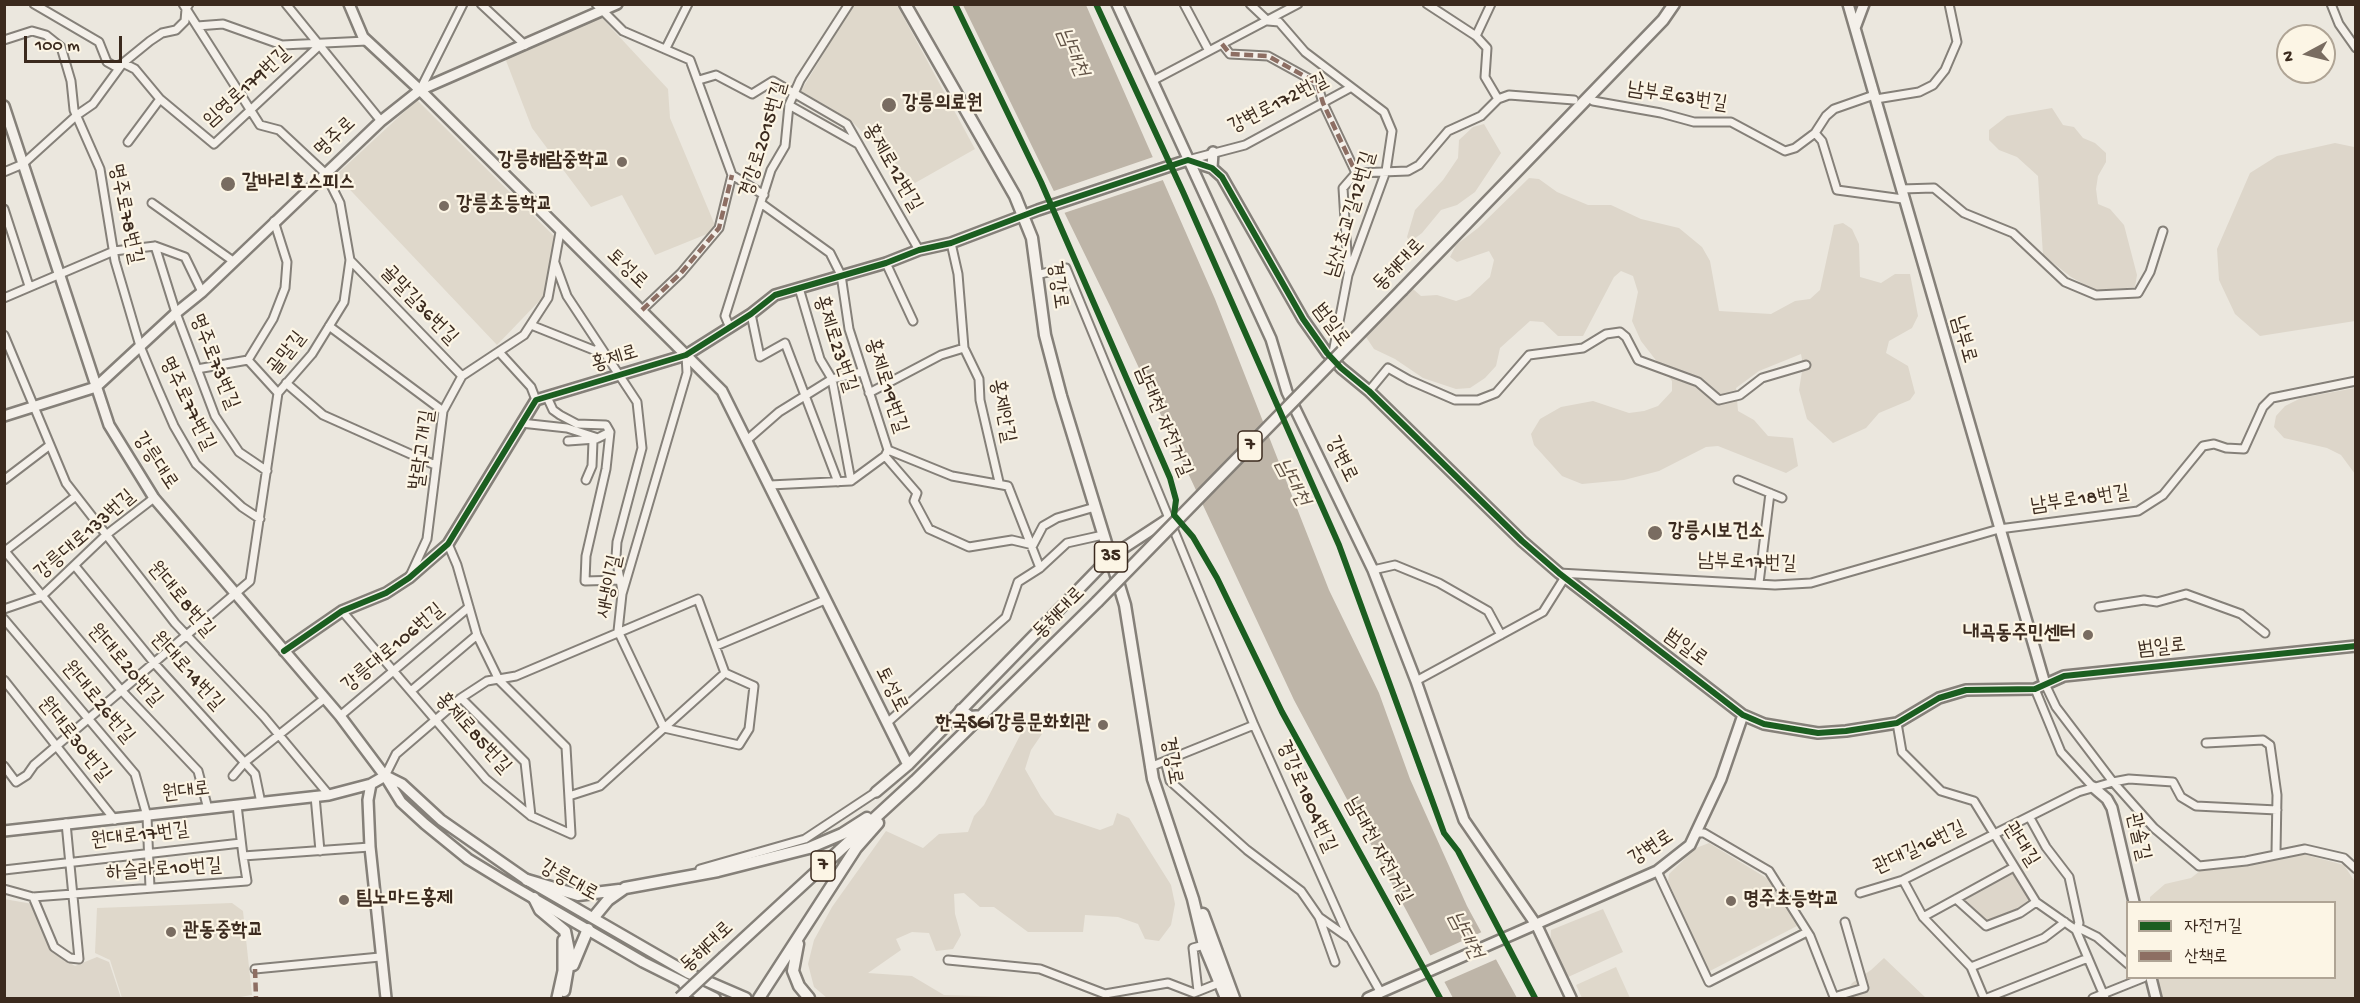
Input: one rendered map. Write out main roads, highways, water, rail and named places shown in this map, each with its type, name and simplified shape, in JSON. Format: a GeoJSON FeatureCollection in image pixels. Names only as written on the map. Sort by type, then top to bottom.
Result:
{"type":"FeatureCollection","features":[{"type":"Feature","properties":{"kind":"main road","name":"경강로"},"geometry":{"type":"LineString","coordinates":[[905,4],[1024,216],[1032,238],[1045,335],[1061,396],[1125,605],[1136,664],[1150,768],[1162,812],[1193,898],[1204,945],[1224,999]]}},
{"type":"Feature","properties":{"kind":"main road","name":"동해대로"},"geometry":{"type":"LineString","coordinates":[[680,999],[919,778],[1097,603],[1663,20],[1674,4]]}},
{"type":"Feature","properties":{"kind":"main road"},"geometry":{"type":"LineString","coordinates":[[961,710],[970,717],[983,716]]}},
{"type":"Feature","properties":{"kind":"main road"},"geometry":{"type":"LineString","coordinates":[[527,880],[585,894],[718,871],[809,848],[856,825],[919,778]]}},
{"type":"Feature","properties":{"kind":"main road"},"geometry":{"type":"LineString","coordinates":[[759,999],[856,848],[919,778]]}},
{"type":"Feature","properties":{"kind":"main road"},"geometry":{"type":"LineString","coordinates":[[594,917],[608,900],[625,888]]}},
{"type":"Feature","properties":{"kind":"main road"},"geometry":{"type":"LineString","coordinates":[[534,898],[540,910],[562,929],[570,956],[561,996]]}},
{"type":"Feature","properties":{"kind":"main road","name":"경강로"},"geometry":{"type":"LineString","coordinates":[[1193,898],[1202,912],[1234,999]]}},
{"type":"Feature","properties":{"kind":"main road"},"geometry":{"type":"LineString","coordinates":[[561,996],[588,929]]}},
{"type":"Feature","properties":{"kind":"main road"},"geometry":{"type":"LineString","coordinates":[[800,935],[793,971],[799,986],[809,999]]}},
{"type":"Feature","properties":{"kind":"main road"},"geometry":{"type":"LineString","coordinates":[[684,984],[706,999]]}},
{"type":"Feature","properties":{"kind":"water","name":"남대천"},"geometry":{"type":"Polygon","coordinates":[[[963,5],[1086,5],[1215,299],[1329,590],[1379,693],[1410,779],[1467,906],[1517,998],[1453,998],[1294,700],[1110,306],[963,5]]]}},
{"type":"Feature","properties":{"kind":"place","name":"강릉의료원"},"geometry":{"type":"Point","coordinates":[889,105]}},
{"type":"Feature","properties":{"kind":"place","name":"강릉해람중학교"},"geometry":{"type":"Point","coordinates":[622,162]}},
{"type":"Feature","properties":{"kind":"place","name":"갈바리호스피스"},"geometry":{"type":"Point","coordinates":[228,184]}},
{"type":"Feature","properties":{"kind":"place","name":"강릉초등학교"},"geometry":{"type":"Point","coordinates":[444,206]}},
{"type":"Feature","properties":{"kind":"place","name":"강릉시보건소"},"geometry":{"type":"Point","coordinates":[1655,533]}},
{"type":"Feature","properties":{"kind":"place","name":"내곡동주민센터"},"geometry":{"type":"Point","coordinates":[2088,635]}},
{"type":"Feature","properties":{"kind":"place","name":"한국SGI강릉문화회관"},"geometry":{"type":"Point","coordinates":[1103,725]}},
{"type":"Feature","properties":{"kind":"place","name":"팀노마드홍제"},"geometry":{"type":"Point","coordinates":[344,900]}},
{"type":"Feature","properties":{"kind":"place","name":"명주초등학교"},"geometry":{"type":"Point","coordinates":[1731,901]}},
{"type":"Feature","properties":{"kind":"place","name":"관동중학교"},"geometry":{"type":"Point","coordinates":[171,932]}}]}
